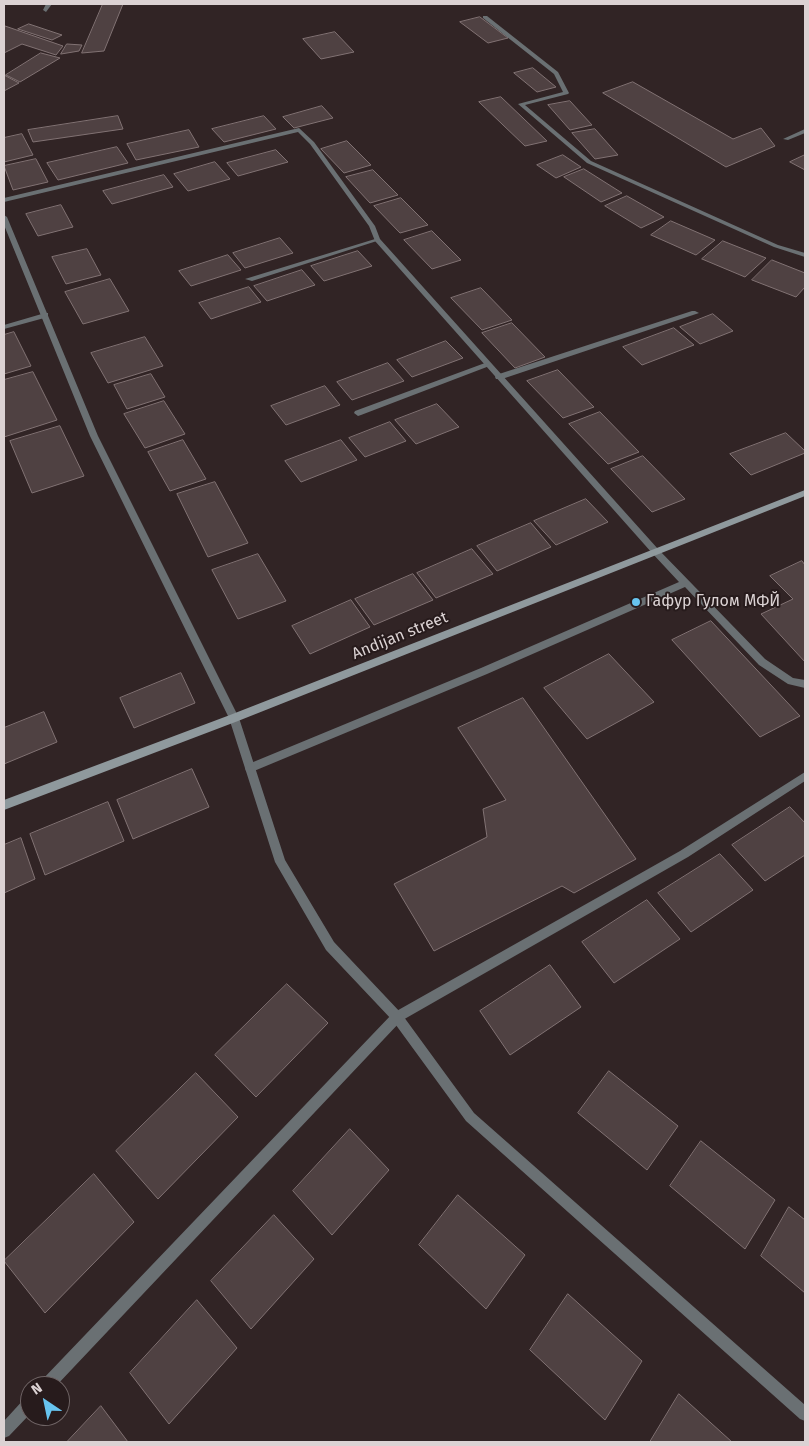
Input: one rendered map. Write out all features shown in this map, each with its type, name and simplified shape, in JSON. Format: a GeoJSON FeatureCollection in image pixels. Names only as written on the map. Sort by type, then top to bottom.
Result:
{"type":"FeatureCollection","features":[{"type":"Feature","properties":{"kind":"street"},"geometry":{"type":"LineString","coordinates":[[46,10],[49,4]]}},
{"type":"Feature","properties":{"kind":"street"},"geometry":{"type":"LineString","coordinates":[[485,17],[556,74],[566,93],[521,104],[589,162],[776,246],[805,255]]}},
{"type":"Feature","properties":{"kind":"street"},"geometry":{"type":"LineString","coordinates":[[4,200],[299,130],[312,143],[372,226],[377,240],[656,551],[762,662],[791,681],[805,684]]}},
{"type":"Feature","properties":{"kind":"street"},"geometry":{"type":"LineString","coordinates":[[786,139],[805,132]]}},
{"type":"Feature","properties":{"kind":"street"},"geometry":{"type":"LineString","coordinates":[[4,218],[94,436],[234,718],[280,862],[330,946],[397,1017],[470,1117],[805,1414]]}},
{"type":"Feature","properties":{"kind":"street"},"geometry":{"type":"LineString","coordinates":[[248,279],[377,240]]}},
{"type":"Feature","properties":{"kind":"street"},"geometry":{"type":"LineString","coordinates":[[499,377],[695,313]]}},
{"type":"Feature","properties":{"kind":"street"},"geometry":{"type":"LineString","coordinates":[[4,327],[45,315]]}},
{"type":"Feature","properties":{"kind":"street"},"geometry":{"type":"LineString","coordinates":[[358,413],[488,365]]}},
{"type":"Feature","properties":{"kind":"street","name":"Andijan street"},"geometry":{"type":"LineString","coordinates":[[4,805],[234,718],[805,492]]}},
{"type":"Feature","properties":{"kind":"street"},"geometry":{"type":"LineString","coordinates":[[250,768],[484,671],[686,583]]}},
{"type":"Feature","properties":{"kind":"street"},"geometry":{"type":"LineString","coordinates":[[56,1376],[397,1017],[684,854],[805,776]]}},
{"type":"Feature","properties":{"kind":"street"},"geometry":{"type":"LineString","coordinates":[[4,1431],[20,1414]]}},
{"type":"Feature","properties":{"kind":"building"},"geometry":{"type":"Polygon","coordinates":[[[103,4],[123,4],[104,51],[82,53],[103,4]]]}},
{"type":"Feature","properties":{"kind":"building"},"geometry":{"type":"Polygon","coordinates":[[[480,17],[508,38],[488,43],[460,22],[480,17]]]}},
{"type":"Feature","properties":{"kind":"building"},"geometry":{"type":"Polygon","coordinates":[[[29,24],[62,35],[52,40],[18,29],[29,24]]]}},
{"type":"Feature","properties":{"kind":"building"},"geometry":{"type":"Polygon","coordinates":[[[5,26],[63,46],[56,55],[22,44],[4,53],[5,26]]]}},
{"type":"Feature","properties":{"kind":"building"},"geometry":{"type":"Polygon","coordinates":[[[335,32],[354,52],[321,59],[303,39],[335,32]]]}},
{"type":"Feature","properties":{"kind":"building"},"geometry":{"type":"Polygon","coordinates":[[[67,44],[82,45],[79,51],[61,54],[67,44]]]}},
{"type":"Feature","properties":{"kind":"building"},"geometry":{"type":"Polygon","coordinates":[[[41,53],[60,58],[20,82],[6,75],[41,53]]]}},
{"type":"Feature","properties":{"kind":"building"},"geometry":{"type":"Polygon","coordinates":[[[533,68],[556,87],[537,92],[514,73],[533,68]]]}},
{"type":"Feature","properties":{"kind":"building"},"geometry":{"type":"Polygon","coordinates":[[[4,75],[19,83],[4,91],[4,75]]]}},
{"type":"Feature","properties":{"kind":"building"},"geometry":{"type":"Polygon","coordinates":[[[633,82],[733,139],[761,128],[775,146],[726,167],[603,93],[633,82]]]}},
{"type":"Feature","properties":{"kind":"building"},"geometry":{"type":"Polygon","coordinates":[[[501,97],[547,141],[525,146],[479,102],[501,97]]]}},
{"type":"Feature","properties":{"kind":"building"},"geometry":{"type":"Polygon","coordinates":[[[570,101],[592,125],[570,130],[548,105],[570,101]]]}},
{"type":"Feature","properties":{"kind":"building"},"geometry":{"type":"Polygon","coordinates":[[[322,106],[333,118],[294,128],[283,117],[322,106]]]}},
{"type":"Feature","properties":{"kind":"building"},"geometry":{"type":"Polygon","coordinates":[[[118,116],[123,129],[33,142],[28,130],[118,116]]]}},
{"type":"Feature","properties":{"kind":"building"},"geometry":{"type":"Polygon","coordinates":[[[264,116],[276,129],[224,142],[212,129],[264,116]]]}},
{"type":"Feature","properties":{"kind":"building"},"geometry":{"type":"Polygon","coordinates":[[[595,129],[618,155],[595,159],[572,133],[595,129]]]}},
{"type":"Feature","properties":{"kind":"building"},"geometry":{"type":"Polygon","coordinates":[[[189,130],[199,147],[136,160],[127,144],[189,130]]]}},
{"type":"Feature","properties":{"kind":"building"},"geometry":{"type":"Polygon","coordinates":[[[22,134],[33,155],[4,162],[4,138],[22,134]]]}},
{"type":"Feature","properties":{"kind":"building"},"geometry":{"type":"Polygon","coordinates":[[[347,141],[371,165],[344,173],[321,149],[347,141]]]}},
{"type":"Feature","properties":{"kind":"building"},"geometry":{"type":"Polygon","coordinates":[[[117,147],[128,163],[58,180],[47,163],[117,147]]]}},
{"type":"Feature","properties":{"kind":"building"},"geometry":{"type":"Polygon","coordinates":[[[276,150],[288,162],[238,176],[227,163],[276,150]]]}},
{"type":"Feature","properties":{"kind":"building"},"geometry":{"type":"Polygon","coordinates":[[[563,155],[581,167],[556,178],[537,165],[563,155]]]}},
{"type":"Feature","properties":{"kind":"building"},"geometry":{"type":"Polygon","coordinates":[[[805,155],[805,170],[790,162],[805,155]]]}},
{"type":"Feature","properties":{"kind":"building"},"geometry":{"type":"Polygon","coordinates":[[[36,159],[48,182],[13,190],[4,166],[36,159]]]}},
{"type":"Feature","properties":{"kind":"building"},"geometry":{"type":"Polygon","coordinates":[[[215,162],[230,179],[188,191],[174,174],[215,162]]]}},
{"type":"Feature","properties":{"kind":"building"},"geometry":{"type":"Polygon","coordinates":[[[584,169],[622,193],[601,202],[564,177],[584,169]]]}},
{"type":"Feature","properties":{"kind":"building"},"geometry":{"type":"Polygon","coordinates":[[[373,170],[398,195],[370,203],[346,177],[373,170]]]}},
{"type":"Feature","properties":{"kind":"building"},"geometry":{"type":"Polygon","coordinates":[[[164,175],[173,187],[112,204],[103,191],[164,175]]]}},
{"type":"Feature","properties":{"kind":"building"},"geometry":{"type":"Polygon","coordinates":[[[627,196],[664,217],[641,228],[605,206],[627,196]]]}},
{"type":"Feature","properties":{"kind":"building"},"geometry":{"type":"Polygon","coordinates":[[[401,198],[428,225],[400,233],[374,206],[401,198]]]}},
{"type":"Feature","properties":{"kind":"building"},"geometry":{"type":"Polygon","coordinates":[[[61,205],[73,227],[38,236],[26,214],[61,205]]]}},
{"type":"Feature","properties":{"kind":"building"},"geometry":{"type":"Polygon","coordinates":[[[671,221],[715,240],[696,255],[651,235],[671,221]]]}},
{"type":"Feature","properties":{"kind":"building"},"geometry":{"type":"Polygon","coordinates":[[[432,231],[461,260],[432,269],[404,240],[432,231]]]}},
{"type":"Feature","properties":{"kind":"building"},"geometry":{"type":"Polygon","coordinates":[[[280,238],[293,253],[245,268],[233,253],[280,238]]]}},
{"type":"Feature","properties":{"kind":"building"},"geometry":{"type":"Polygon","coordinates":[[[723,241],[766,258],[745,277],[702,259],[723,241]]]}},
{"type":"Feature","properties":{"kind":"building"},"geometry":{"type":"Polygon","coordinates":[[[87,249],[101,275],[66,284],[52,257],[87,249]]]}},
{"type":"Feature","properties":{"kind":"building"},"geometry":{"type":"Polygon","coordinates":[[[358,251],[372,266],[324,281],[311,266],[358,251]]]}},
{"type":"Feature","properties":{"kind":"building"},"geometry":{"type":"Polygon","coordinates":[[[228,255],[241,270],[191,286],[179,271],[228,255]]]}},
{"type":"Feature","properties":{"kind":"building"},"geometry":{"type":"Polygon","coordinates":[[[772,260],[805,273],[805,287],[796,297],[752,280],[772,260]]]}},
{"type":"Feature","properties":{"kind":"building"},"geometry":{"type":"Polygon","coordinates":[[[302,270],[315,285],[267,301],[254,286],[302,270]]]}},
{"type":"Feature","properties":{"kind":"building"},"geometry":{"type":"Polygon","coordinates":[[[110,279],[129,311],[83,324],[65,292],[110,279]]]}},
{"type":"Feature","properties":{"kind":"building"},"geometry":{"type":"Polygon","coordinates":[[[249,287],[261,302],[211,319],[199,303],[249,287]]]}},
{"type":"Feature","properties":{"kind":"building"},"geometry":{"type":"Polygon","coordinates":[[[481,288],[512,320],[482,330],[451,298],[481,288]]]}},
{"type":"Feature","properties":{"kind":"building"},"geometry":{"type":"Polygon","coordinates":[[[713,314],[733,331],[700,344],[680,327],[713,314]]]}},
{"type":"Feature","properties":{"kind":"building"},"geometry":{"type":"Polygon","coordinates":[[[512,323],[545,357],[515,368],[482,333],[512,323]]]}},
{"type":"Feature","properties":{"kind":"building"},"geometry":{"type":"Polygon","coordinates":[[[674,328],[694,345],[642,365],[623,347],[674,328]]]}},
{"type":"Feature","properties":{"kind":"building"},"geometry":{"type":"Polygon","coordinates":[[[14,332],[31,366],[4,374],[4,335],[14,332]]]}},
{"type":"Feature","properties":{"kind":"building"},"geometry":{"type":"Polygon","coordinates":[[[145,337],[163,366],[108,383],[91,353],[145,337]]]}},
{"type":"Feature","properties":{"kind":"building"},"geometry":{"type":"Polygon","coordinates":[[[446,341],[463,358],[412,377],[397,360],[446,341]]]}},
{"type":"Feature","properties":{"kind":"building"},"geometry":{"type":"Polygon","coordinates":[[[388,363],[404,381],[352,400],[337,382],[388,363]]]}},
{"type":"Feature","properties":{"kind":"building"},"geometry":{"type":"Polygon","coordinates":[[[558,370],[594,407],[563,418],[527,381],[558,370]]]}},
{"type":"Feature","properties":{"kind":"building"},"geometry":{"type":"Polygon","coordinates":[[[33,372],[57,420],[4,437],[4,380],[33,372]]]}},
{"type":"Feature","properties":{"kind":"building"},"geometry":{"type":"Polygon","coordinates":[[[151,374],[165,397],[127,409],[114,385],[151,374]]]}},
{"type":"Feature","properties":{"kind":"building"},"geometry":{"type":"Polygon","coordinates":[[[325,386],[340,405],[286,425],[271,406],[325,386]]]}},
{"type":"Feature","properties":{"kind":"building"},"geometry":{"type":"Polygon","coordinates":[[[164,401],[185,434],[145,448],[124,414],[164,401]]]}},
{"type":"Feature","properties":{"kind":"building"},"geometry":{"type":"Polygon","coordinates":[[[437,404],[459,427],[416,444],[395,420],[437,404]]]}},
{"type":"Feature","properties":{"kind":"building"},"geometry":{"type":"Polygon","coordinates":[[[600,412],[639,452],[608,464],[569,424],[600,412]]]}},
{"type":"Feature","properties":{"kind":"building"},"geometry":{"type":"Polygon","coordinates":[[[390,422],[406,441],[365,457],[349,438],[390,422]]]}},
{"type":"Feature","properties":{"kind":"building"},"geometry":{"type":"Polygon","coordinates":[[[60,426],[84,476],[32,493],[10,441],[60,426]]]}},
{"type":"Feature","properties":{"kind":"building"},"geometry":{"type":"Polygon","coordinates":[[[786,433],[805,453],[751,475],[730,454],[786,433]]]}},
{"type":"Feature","properties":{"kind":"building"},"geometry":{"type":"Polygon","coordinates":[[[183,440],[206,479],[170,491],[148,452],[183,440]]]}},
{"type":"Feature","properties":{"kind":"building"},"geometry":{"type":"Polygon","coordinates":[[[341,440],[357,460],[301,482],[285,461],[341,440]]]}},
{"type":"Feature","properties":{"kind":"building"},"geometry":{"type":"Polygon","coordinates":[[[643,456],[685,499],[652,512],[611,469],[643,456]]]}},
{"type":"Feature","properties":{"kind":"building"},"geometry":{"type":"Polygon","coordinates":[[[215,482],[248,543],[208,557],[177,494],[215,482]]]}},
{"type":"Feature","properties":{"kind":"building"},"geometry":{"type":"Polygon","coordinates":[[[586,499],[608,522],[556,545],[534,521],[586,499]]]}},
{"type":"Feature","properties":{"kind":"building"},"geometry":{"type":"Polygon","coordinates":[[[531,523],[551,547],[497,571],[477,546],[531,523]]]}},
{"type":"Feature","properties":{"kind":"building"},"geometry":{"type":"Polygon","coordinates":[[[472,549],[493,574],[436,598],[417,573],[472,549]]]}},
{"type":"Feature","properties":{"kind":"building"},"geometry":{"type":"Polygon","coordinates":[[[258,554],[286,601],[238,619],[212,570],[258,554]]]}},
{"type":"Feature","properties":{"kind":"building"},"geometry":{"type":"Polygon","coordinates":[[[802,561],[805,565],[805,662],[761,614],[793,599],[770,576],[802,561]]]}},
{"type":"Feature","properties":{"kind":"building"},"geometry":{"type":"Polygon","coordinates":[[[413,574],[433,600],[374,625],[355,599],[413,574]]]}},
{"type":"Feature","properties":{"kind":"building"},"geometry":{"type":"Polygon","coordinates":[[[351,600],[370,627],[310,654],[292,626],[351,600]]]}},
{"type":"Feature","properties":{"kind":"building"},"geometry":{"type":"Polygon","coordinates":[[[711,621],[800,716],[760,737],[672,640],[711,621]]]}},
{"type":"Feature","properties":{"kind":"building"},"geometry":{"type":"Polygon","coordinates":[[[609,654],[654,702],[587,739],[544,688],[609,654]]]}},
{"type":"Feature","properties":{"kind":"building"},"geometry":{"type":"Polygon","coordinates":[[[181,673],[195,703],[134,728],[120,698],[181,673]]]}},
{"type":"Feature","properties":{"kind":"building"},"geometry":{"type":"Polygon","coordinates":[[[523,698],[636,859],[574,893],[562,886],[434,951],[394,884],[487,837],[483,809],[506,800],[458,728],[523,698]]]}},
{"type":"Feature","properties":{"kind":"building"},"geometry":{"type":"Polygon","coordinates":[[[44,712],[57,742],[4,764],[4,728],[44,712]]]}},
{"type":"Feature","properties":{"kind":"building"},"geometry":{"type":"Polygon","coordinates":[[[192,769],[209,807],[133,839],[117,800],[192,769]]]}},
{"type":"Feature","properties":{"kind":"building"},"geometry":{"type":"Polygon","coordinates":[[[108,802],[124,841],[45,875],[30,834],[108,802]]]}},
{"type":"Feature","properties":{"kind":"building"},"geometry":{"type":"Polygon","coordinates":[[[790,807],[805,823],[805,855],[765,881],[732,845],[790,807]]]}},
{"type":"Feature","properties":{"kind":"building"},"geometry":{"type":"Polygon","coordinates":[[[21,838],[35,879],[4,893],[4,845],[21,838]]]}},
{"type":"Feature","properties":{"kind":"building"},"geometry":{"type":"Polygon","coordinates":[[[720,854],[753,890],[691,932],[658,893],[720,854]]]}},
{"type":"Feature","properties":{"kind":"building"},"geometry":{"type":"Polygon","coordinates":[[[647,900],[680,939],[614,983],[582,942],[647,900]]]}},
{"type":"Feature","properties":{"kind":"building"},"geometry":{"type":"Polygon","coordinates":[[[550,965],[581,1007],[510,1055],[480,1011],[550,965]]]}},
{"type":"Feature","properties":{"kind":"building"},"geometry":{"type":"Polygon","coordinates":[[[287,984],[328,1023],[256,1097],[215,1055],[287,984]]]}},
{"type":"Feature","properties":{"kind":"building"},"geometry":{"type":"Polygon","coordinates":[[[609,1071],[678,1126],[647,1170],[578,1113],[609,1071]]]}},
{"type":"Feature","properties":{"kind":"building"},"geometry":{"type":"Polygon","coordinates":[[[196,1073],[238,1117],[158,1199],[116,1151],[196,1073]]]}},
{"type":"Feature","properties":{"kind":"building"},"geometry":{"type":"Polygon","coordinates":[[[350,1129],[389,1170],[332,1235],[293,1191],[350,1129]]]}},
{"type":"Feature","properties":{"kind":"building"},"geometry":{"type":"Polygon","coordinates":[[[701,1141],[775,1200],[745,1249],[670,1186],[701,1141]]]}},
{"type":"Feature","properties":{"kind":"building"},"geometry":{"type":"Polygon","coordinates":[[[94,1174],[134,1222],[45,1313],[4,1261],[94,1174]]]}},
{"type":"Feature","properties":{"kind":"building"},"geometry":{"type":"Polygon","coordinates":[[[458,1195],[525,1255],[486,1309],[419,1245],[458,1195]]]}},
{"type":"Feature","properties":{"kind":"building"},"geometry":{"type":"Polygon","coordinates":[[[789,1207],[805,1220],[805,1293],[761,1256],[789,1207]]]}},
{"type":"Feature","properties":{"kind":"building"},"geometry":{"type":"Polygon","coordinates":[[[274,1215],[314,1259],[251,1329],[211,1281],[274,1215]]]}},
{"type":"Feature","properties":{"kind":"building"},"geometry":{"type":"Polygon","coordinates":[[[568,1294],[642,1361],[605,1420],[530,1350],[568,1294]]]}},
{"type":"Feature","properties":{"kind":"building"},"geometry":{"type":"Polygon","coordinates":[[[197,1300],[237,1348],[169,1424],[130,1373],[197,1300]]]}},
{"type":"Feature","properties":{"kind":"building"},"geometry":{"type":"Polygon","coordinates":[[[679,1394],[732,1442],[650,1442],[679,1394]]]}},
{"type":"Feature","properties":{"kind":"building"},"geometry":{"type":"Polygon","coordinates":[[[101,1406],[128,1442],[67,1442],[101,1406]]]}},
{"type":"Feature","properties":{"kind":"place","name":"Гафур Гулом МФЙ"},"geometry":{"type":"Point","coordinates":[636,602]}}]}
